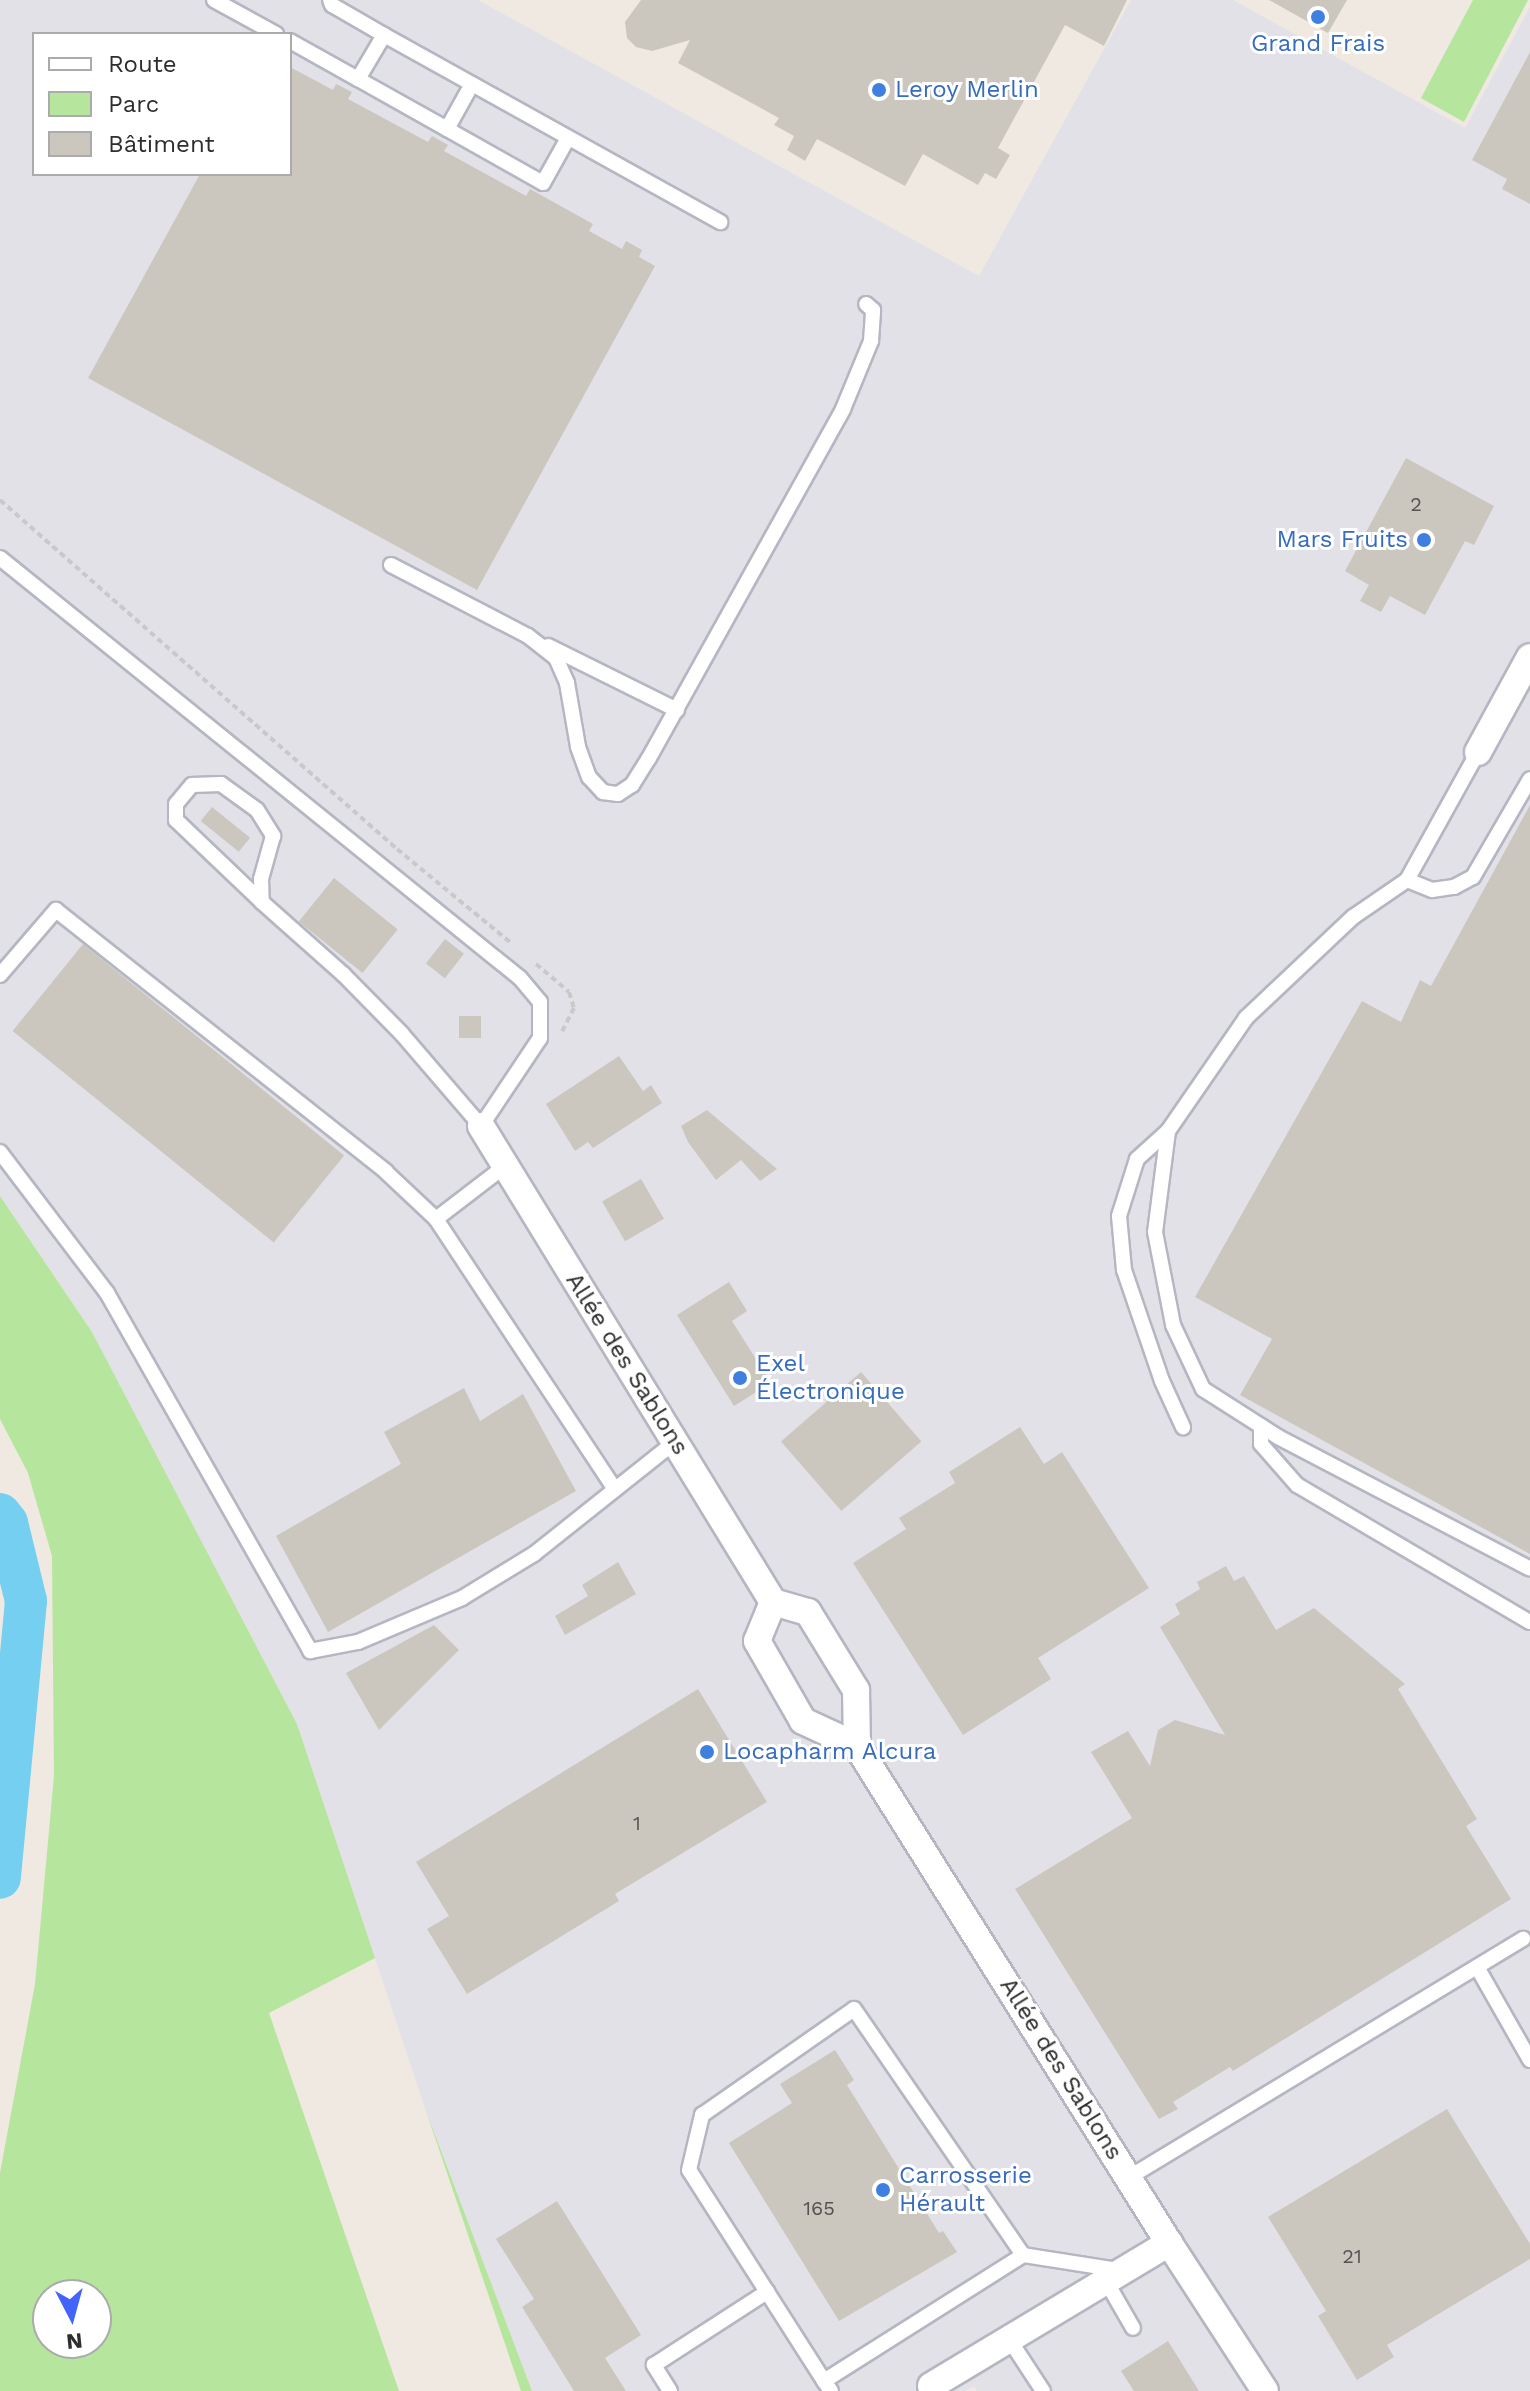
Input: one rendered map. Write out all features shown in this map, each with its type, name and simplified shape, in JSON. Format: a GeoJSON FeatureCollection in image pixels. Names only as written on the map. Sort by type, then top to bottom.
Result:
{"type":"FeatureCollection","features":[{"type":"Feature","properties":{"kind":"street"},"geometry":{"type":"LineString","coordinates":[[1478,752],[1530,657]]}},
{"type":"Feature","properties":{"kind":"street","name":"Allée des Sablons"},"geometry":{"type":"LineString","coordinates":[[481,1126],[773,1602]]}},
{"type":"Feature","properties":{"kind":"street"},"geometry":{"type":"LineString","coordinates":[[773,1602],[808,1612],[856,1690],[857,1746],[803,1721],[757,1641],[773,1602]]}},
{"type":"Feature","properties":{"kind":"street","name":"Allée des Sablons"},"geometry":{"type":"LineString","coordinates":[[857,1746],[1265,2391]]}},
{"type":"Feature","properties":{"kind":"street"},"geometry":{"type":"LineString","coordinates":[[931,2386],[1169,2243]]}},
{"type":"Feature","properties":{"kind":"lane"},"geometry":{"type":"LineString","coordinates":[[214,0],[272,32]]}},
{"type":"Feature","properties":{"kind":"lane"},"geometry":{"type":"LineString","coordinates":[[328,2],[720,222]]}},
{"type":"Feature","properties":{"kind":"lane"},"geometry":{"type":"LineString","coordinates":[[358,79],[384,35]]}},
{"type":"Feature","properties":{"kind":"lane"},"geometry":{"type":"LineString","coordinates":[[292,42],[543,183],[568,138]]}},
{"type":"Feature","properties":{"kind":"lane"},"geometry":{"type":"LineString","coordinates":[[447,129],[472,84]]}},
{"type":"Feature","properties":{"kind":"lane"},"geometry":{"type":"LineString","coordinates":[[528,636],[556,658],[567,683],[578,747],[589,777],[603,792],[618,794],[632,785],[677,710],[843,409],[871,341],[873,310],[866,304]]}},
{"type":"Feature","properties":{"kind":"lane"},"geometry":{"type":"LineString","coordinates":[[0,558],[520,978],[540,1002],[540,1038],[481,1126],[402,1034],[262,902],[176,820],[176,804],[192,785],[221,784],[257,810],[273,836],[261,879],[262,902]]}},
{"type":"Feature","properties":{"kind":"lane"},"geometry":{"type":"LineString","coordinates":[[391,565],[677,710]]}},
{"type":"Feature","properties":{"kind":"lane"},"geometry":{"type":"LineString","coordinates":[[1183,1427],[1162,1381],[1124,1270],[1119,1216],[1137,1159],[1168,1131],[1246,1018],[1353,917],[1407,880],[1478,752]]}},
{"type":"Feature","properties":{"kind":"lane"},"geometry":{"type":"LineString","coordinates":[[1407,880],[1432,890],[1454,887],[1473,877],[1530,779]]}},
{"type":"Feature","properties":{"kind":"lane"},"geometry":{"type":"LineString","coordinates":[[0,975],[56,910],[386,1172],[436,1219],[615,1489]]}},
{"type":"Feature","properties":{"kind":"lane"},"geometry":{"type":"LineString","coordinates":[[1168,1131],[1155,1232],[1173,1325],[1203,1389],[1261,1426],[1530,1569]]}},
{"type":"Feature","properties":{"kind":"lane"},"geometry":{"type":"LineString","coordinates":[[0,1152],[107,1293],[310,1651],[358,1642],[462,1598],[534,1554],[675,1442]]}},
{"type":"Feature","properties":{"kind":"lane"},"geometry":{"type":"LineString","coordinates":[[436,1219],[505,1166]]}},
{"type":"Feature","properties":{"kind":"lane"},"geometry":{"type":"LineString","coordinates":[[1261,1426],[1261,1444],[1297,1485],[1530,1622]]}},
{"type":"Feature","properties":{"kind":"lane"},"geometry":{"type":"LineString","coordinates":[[1128,2178],[1523,1939]]}},
{"type":"Feature","properties":{"kind":"lane"},"geometry":{"type":"LineString","coordinates":[[1477,1967],[1530,2060]]}},
{"type":"Feature","properties":{"kind":"lane"},"geometry":{"type":"LineString","coordinates":[[1023,2255],[828,2386],[689,2170],[702,2115],[854,2009],[1023,2255],[1115,2276],[1133,2328]]}},
{"type":"Feature","properties":{"kind":"lane"},"geometry":{"type":"LineString","coordinates":[[670,2391],[654,2365],[767,2292]]}},
{"type":"Feature","properties":{"kind":"lane"},"geometry":{"type":"LineString","coordinates":[[1009,2339],[1043,2391]]}},
{"type":"Feature","properties":{"kind":"shaded area"},"geometry":{"type":"Polygon","coordinates":[[[0,0],[478,0],[979,276],[1131,0],[1233,0],[1465,128],[1530,7],[1530,2391],[977,2391],[974,2386],[966,2391],[532,2391],[426,2111],[297,1724],[92,1332],[0,1196],[0,0]]]}},
{"type":"Feature","properties":{"kind":"green space"},"geometry":{"type":"Polygon","coordinates":[[[1473,0],[1528,0],[1464,122],[1421,98],[1473,0]]]}},
{"type":"Feature","properties":{"kind":"green space"},"geometry":{"type":"Polygon","coordinates":[[[0,1196],[92,1332],[297,1724],[375,1958],[269,2013],[399,2391],[0,2391],[0,2173],[35,1984],[54,1776],[52,1556],[28,1473],[0,1419],[0,1196]]]}},
{"type":"Feature","properties":{"kind":"green space"},"geometry":{"type":"Polygon","coordinates":[[[426,2111],[532,2391],[521,2391],[426,2111]]]}},
{"type":"Feature","properties":{"kind":"building","name":"Leroy Merlin"},"geometry":{"type":"Polygon","coordinates":[[[641,0],[1127,0],[1104,46],[1065,25],[998,148],[1010,155],[996,179],[985,173],[978,185],[923,154],[905,186],[817,139],[805,161],[787,150],[794,136],[774,125],[779,118],[678,63],[690,40],[652,51],[636,47],[627,38],[625,22],[641,0]]]}},
{"type":"Feature","properties":{"kind":"building","name":"Grand Frais"},"geometry":{"type":"Polygon","coordinates":[[[1269,0],[1347,0],[1328,33],[1269,0]]]}},
{"type":"Feature","properties":{"kind":"building"},"geometry":{"type":"Polygon","coordinates":[[[1530,52],[1530,204],[1502,189],[1507,179],[1472,160],[1530,52]]]}},
{"type":"Feature","properties":{"kind":"building"},"geometry":{"type":"Polygon","coordinates":[[[292,68],[333,90],[336,84],[352,92],[348,99],[428,142],[432,136],[448,145],[444,151],[526,196],[530,189],[593,224],[589,231],[622,249],[626,241],[642,250],[639,257],[655,266],[477,590],[88,378],[199,176],[292,176],[292,68]]]}},
{"type":"Feature","properties":{"kind":"building"},"geometry":{"type":"Polygon","coordinates":[[[1406,458],[1494,506],[1474,545],[1465,541],[1425,615],[1390,596],[1381,612],[1360,601],[1369,585],[1345,571],[1406,458]]]}},
{"type":"Feature","properties":{"kind":"building"},"geometry":{"type":"Polygon","coordinates":[[[1530,805],[1530,1554],[1240,1395],[1272,1339],[1195,1297],[1362,1001],[1401,1022],[1420,980],[1431,986],[1530,805]]]}},
{"type":"Feature","properties":{"kind":"building"},"geometry":{"type":"Polygon","coordinates":[[[212,807],[250,838],[239,852],[201,821],[212,807]]]}},
{"type":"Feature","properties":{"kind":"building"},"geometry":{"type":"Polygon","coordinates":[[[334,878],[398,930],[362,973],[299,922],[334,878]]]}},
{"type":"Feature","properties":{"kind":"building"},"geometry":{"type":"Polygon","coordinates":[[[445,939],[464,954],[445,978],[426,963],[445,939]]]}},
{"type":"Feature","properties":{"kind":"building"},"geometry":{"type":"Polygon","coordinates":[[[83,944],[344,1155],[274,1242],[13,1031],[83,944]]]}},
{"type":"Feature","properties":{"kind":"building"},"geometry":{"type":"Polygon","coordinates":[[[459,1016],[481,1016],[481,1038],[459,1038],[459,1016]]]}},
{"type":"Feature","properties":{"kind":"building"},"geometry":{"type":"Polygon","coordinates":[[[619,1056],[643,1091],[651,1085],[662,1103],[593,1148],[588,1142],[575,1151],[546,1104],[619,1056]]]}},
{"type":"Feature","properties":{"kind":"building"},"geometry":{"type":"Polygon","coordinates":[[[707,1110],[777,1169],[760,1181],[741,1160],[716,1180],[688,1142],[681,1126],[707,1110]]]}},
{"type":"Feature","properties":{"kind":"building"},"geometry":{"type":"Polygon","coordinates":[[[641,1179],[664,1219],[625,1241],[602,1202],[641,1179]]]}},
{"type":"Feature","properties":{"kind":"building"},"geometry":{"type":"Polygon","coordinates":[[[729,1282],[747,1311],[732,1321],[771,1383],[734,1406],[677,1315],[729,1282]]]}},
{"type":"Feature","properties":{"kind":"building"},"geometry":{"type":"Polygon","coordinates":[[[861,1372],[921,1441],[841,1511],[781,1442],[861,1372]]]}},
{"type":"Feature","properties":{"kind":"building"},"geometry":{"type":"Polygon","coordinates":[[[464,1388],[480,1421],[523,1394],[576,1491],[328,1632],[276,1536],[401,1464],[384,1432],[464,1388]]]}},
{"type":"Feature","properties":{"kind":"building"},"geometry":{"type":"Polygon","coordinates":[[[1020,1427],[1044,1464],[1062,1452],[1149,1588],[1038,1658],[1051,1679],[963,1735],[853,1563],[906,1529],[899,1518],[955,1483],[949,1472],[1020,1427]]]}},
{"type":"Feature","properties":{"kind":"building"},"geometry":{"type":"Polygon","coordinates":[[[618,1562],[636,1594],[565,1635],[555,1616],[588,1596],[582,1585],[618,1562]]]}},
{"type":"Feature","properties":{"kind":"building"},"geometry":{"type":"Polygon","coordinates":[[[1226,1566],[1234,1581],[1244,1576],[1276,1630],[1314,1608],[1405,1684],[1398,1689],[1477,1819],[1466,1826],[1511,1899],[1233,2071],[1230,2067],[1173,2102],[1178,2109],[1159,2119],[1015,1889],[1132,1818],[1091,1752],[1128,1731],[1150,1766],[1158,1730],[1175,1720],[1225,1735],[1160,1627],[1180,1614],[1175,1604],[1200,1589],[1197,1582],[1226,1566]]]}},
{"type":"Feature","properties":{"kind":"building"},"geometry":{"type":"Polygon","coordinates":[[[434,1625],[459,1650],[379,1730],[346,1673],[434,1625]]]}},
{"type":"Feature","properties":{"kind":"building"},"geometry":{"type":"Polygon","coordinates":[[[698,1689],[767,1802],[615,1894],[619,1901],[467,1994],[427,1929],[449,1916],[416,1862],[698,1689]]]}},
{"type":"Feature","properties":{"kind":"building"},"geometry":{"type":"Polygon","coordinates":[[[835,2050],[854,2080],[847,2085],[939,2233],[943,2231],[957,2252],[839,2321],[729,2143],[792,2103],[780,2084],[835,2050]]]}},
{"type":"Feature","properties":{"kind":"building"},"geometry":{"type":"Polygon","coordinates":[[[1447,2109],[1530,2244],[1530,2259],[1387,2345],[1394,2357],[1357,2380],[1318,2316],[1326,2311],[1268,2217],[1447,2109]]]}},
{"type":"Feature","properties":{"kind":"building"},"geometry":{"type":"Polygon","coordinates":[[[557,2201],[641,2335],[605,2358],[626,2391],[574,2391],[522,2307],[534,2299],[496,2239],[557,2201]]]}},
{"type":"Feature","properties":{"kind":"building"},"geometry":{"type":"Polygon","coordinates":[[[1168,2341],[1199,2391],[1134,2391],[1121,2371],[1168,2341]]]}},
{"type":"Feature","properties":{"kind":"waterway"},"geometry":{"type":"LineString","coordinates":[[0,1514],[7,1523],[26,1601],[0,1878]]}},
{"type":"Feature","properties":{"kind":"place","name":"Grand Frais"},"geometry":{"type":"Point","coordinates":[1318,17]}},
{"type":"Feature","properties":{"kind":"place","name":"Leroy Merlin"},"geometry":{"type":"Point","coordinates":[879,90]}},
{"type":"Feature","properties":{"kind":"place","name":"Mars Fruits"},"geometry":{"type":"Point","coordinates":[1424,540]}},
{"type":"Feature","properties":{"kind":"place","name":"Exel Électronique"},"geometry":{"type":"Point","coordinates":[740,1378]}},
{"type":"Feature","properties":{"kind":"place","name":"Locapharm Alcura"},"geometry":{"type":"Point","coordinates":[707,1752]}},
{"type":"Feature","properties":{"kind":"place","name":"Carrosserie Hérault"},"geometry":{"type":"Point","coordinates":[883,2190]}}]}
